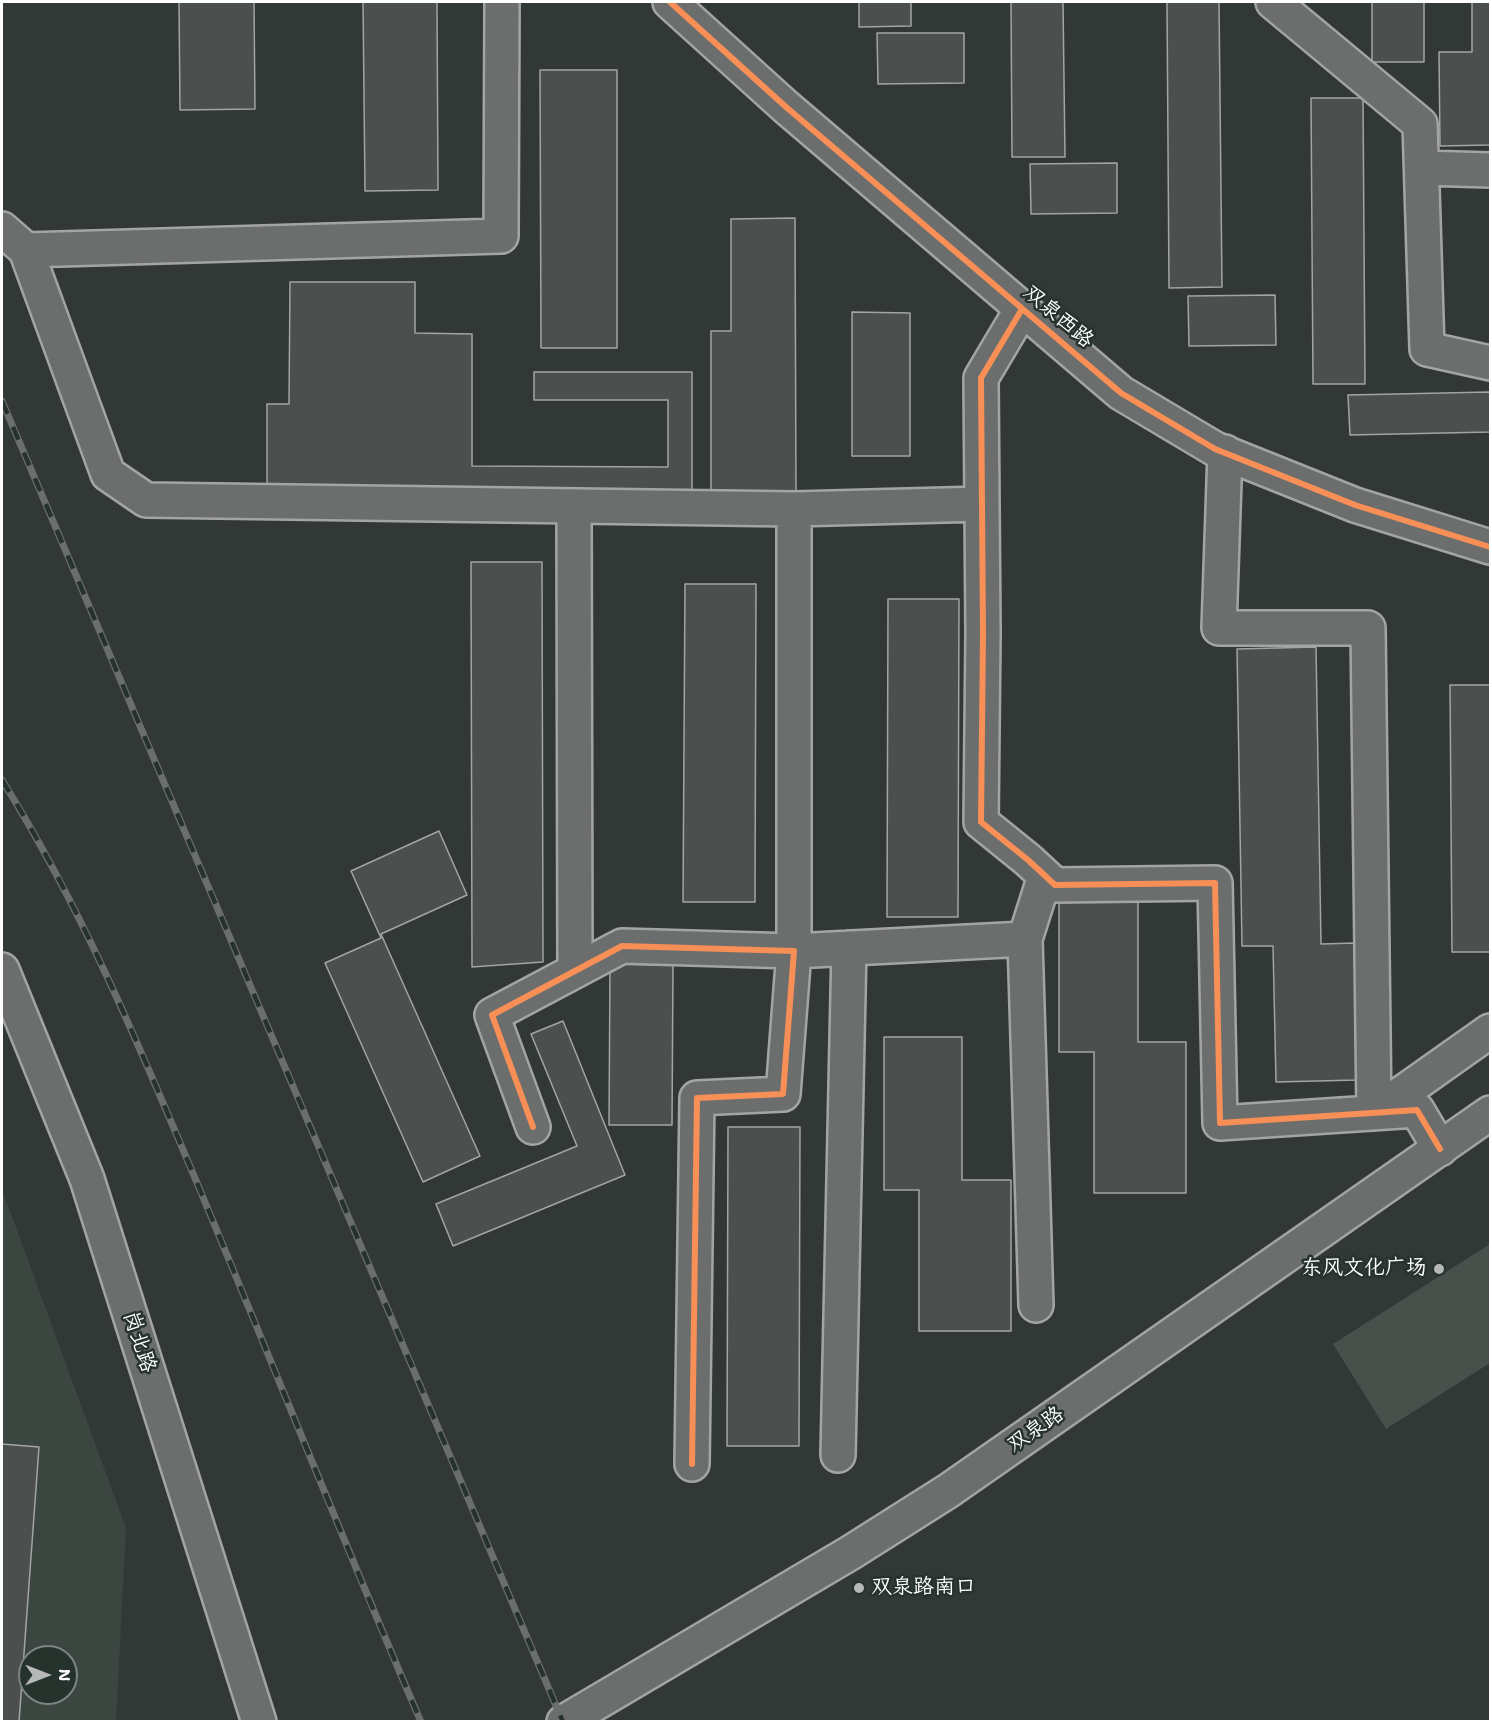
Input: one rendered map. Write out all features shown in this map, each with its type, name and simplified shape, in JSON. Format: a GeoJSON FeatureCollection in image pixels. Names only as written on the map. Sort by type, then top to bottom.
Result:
{"type":"FeatureCollection","features":[{"type":"Feature","properties":{"kind":"street"},"geometry":{"type":"LineString","coordinates":[[26,250],[501,236],[502,2]]}},
{"type":"Feature","properties":{"kind":"street"},"geometry":{"type":"LineString","coordinates":[[1273,2],[1301,13],[1420,124],[1427,349],[1491,363]]}},
{"type":"Feature","properties":{"kind":"street","name":"双泉西路"},"geometry":{"type":"LineString","coordinates":[[681,5],[786,106],[1121,393],[1215,449],[1355,505],[1491,547]]}},
{"type":"Feature","properties":{"kind":"street"},"geometry":{"type":"LineString","coordinates":[[1422,168],[1491,170]]}},
{"type":"Feature","properties":{"kind":"street"},"geometry":{"type":"LineString","coordinates":[[2,229],[26,250],[108,474],[146,500],[794,509],[982,504]]}},
{"type":"Feature","properties":{"kind":"street"},"geometry":{"type":"LineString","coordinates":[[1022,309],[981,378],[983,634],[981,822],[1055,885],[1215,883],[1220,1123],[1418,1110],[1440,1149]]}},
{"type":"Feature","properties":{"kind":"street"},"geometry":{"type":"LineString","coordinates":[[1226,452],[1219,628],[1368,628],[1374,1113]]}},
{"type":"Feature","properties":{"kind":"street"},"geometry":{"type":"LineString","coordinates":[[574,506],[575,971]]}},
{"type":"Feature","properties":{"kind":"street"},"geometry":{"type":"LineString","coordinates":[[692,1464],[697,1098],[783,1094],[794,951],[794,509]]}},
{"type":"Feature","properties":{"kind":"street"},"geometry":{"type":"LineString","coordinates":[[1036,1305],[1025,939],[1045,876]]}},
{"type":"Feature","properties":{"kind":"street"},"geometry":{"type":"LineString","coordinates":[[533,1127],[492,1015],[622,946],[794,951],[1025,939]]}},
{"type":"Feature","properties":{"kind":"street"},"geometry":{"type":"LineString","coordinates":[[838,1455],[849,948]]}},
{"type":"Feature","properties":{"kind":"street","name":"岗北路"},"geometry":{"type":"LineString","coordinates":[[2,970],[87,1179],[260,1722]]}},
{"type":"Feature","properties":{"kind":"street"},"geometry":{"type":"LineString","coordinates":[[1374,1113],[1491,1031]]}},
{"type":"Feature","properties":{"kind":"street","name":"双泉路"},"geometry":{"type":"LineString","coordinates":[[564,1722],[850,1553],[948,1491],[1491,1113]]}},
{"type":"Feature","properties":{"kind":"shaded area"},"geometry":{"type":"Polygon","coordinates":[[[2,1189],[126,1528],[116,1721],[2,1721],[2,1189]]]}},
{"type":"Feature","properties":{"kind":"shaded area"},"geometry":{"type":"Polygon","coordinates":[[[1490,1244],[1490,1363],[1386,1429],[1333,1344],[1490,1244]]]}},
{"type":"Feature","properties":{"kind":"building"},"geometry":{"type":"Polygon","coordinates":[[[179,2],[254,2],[255,109],[180,110],[179,2]]]}},
{"type":"Feature","properties":{"kind":"building"},"geometry":{"type":"Polygon","coordinates":[[[363,2],[437,2],[438,190],[365,191],[363,2]]]}},
{"type":"Feature","properties":{"kind":"building"},"geometry":{"type":"Polygon","coordinates":[[[859,2],[911,2],[911,26],[859,27],[859,2]]]}},
{"type":"Feature","properties":{"kind":"building"},"geometry":{"type":"Polygon","coordinates":[[[1011,2],[1063,2],[1065,157],[1012,157],[1011,2]]]}},
{"type":"Feature","properties":{"kind":"building"},"geometry":{"type":"Polygon","coordinates":[[[1167,2],[1219,2],[1222,287],[1169,288],[1167,2]]]}},
{"type":"Feature","properties":{"kind":"building"},"geometry":{"type":"Polygon","coordinates":[[[1372,2],[1424,2],[1424,62],[1372,62],[1372,2]]]}},
{"type":"Feature","properties":{"kind":"building"},"geometry":{"type":"Polygon","coordinates":[[[1472,2],[1490,2],[1490,145],[1440,146],[1439,52],[1472,52],[1472,2]]]}},
{"type":"Feature","properties":{"kind":"building"},"geometry":{"type":"Polygon","coordinates":[[[877,33],[964,33],[964,83],[878,84],[877,33]]]}},
{"type":"Feature","properties":{"kind":"building"},"geometry":{"type":"Polygon","coordinates":[[[540,70],[617,70],[617,348],[541,348],[540,70]]]}},
{"type":"Feature","properties":{"kind":"building"},"geometry":{"type":"Polygon","coordinates":[[[1311,98],[1363,98],[1365,384],[1313,384],[1311,98]]]}},
{"type":"Feature","properties":{"kind":"building"},"geometry":{"type":"Polygon","coordinates":[[[1117,163],[1117,213],[1031,214],[1030,164],[1117,163]]]}},
{"type":"Feature","properties":{"kind":"building"},"geometry":{"type":"Polygon","coordinates":[[[795,218],[796,492],[711,493],[711,331],[731,331],[731,219],[795,218]]]}},
{"type":"Feature","properties":{"kind":"building"},"geometry":{"type":"Polygon","coordinates":[[[290,282],[415,282],[415,333],[472,334],[472,466],[668,467],[668,400],[534,400],[534,372],[692,372],[692,495],[267,494],[267,404],[289,404],[290,282]]]}},
{"type":"Feature","properties":{"kind":"building"},"geometry":{"type":"Polygon","coordinates":[[[1275,295],[1276,345],[1189,346],[1188,296],[1275,295]]]}},
{"type":"Feature","properties":{"kind":"building"},"geometry":{"type":"Polygon","coordinates":[[[852,312],[910,313],[910,456],[852,456],[852,312]]]}},
{"type":"Feature","properties":{"kind":"building"},"geometry":{"type":"Polygon","coordinates":[[[1490,392],[1490,432],[1350,435],[1348,395],[1490,392]]]}},
{"type":"Feature","properties":{"kind":"building"},"geometry":{"type":"Polygon","coordinates":[[[471,562],[542,562],[543,962],[472,967],[471,562]]]}},
{"type":"Feature","properties":{"kind":"building"},"geometry":{"type":"Polygon","coordinates":[[[685,584],[756,584],[755,902],[683,902],[685,584]]]}},
{"type":"Feature","properties":{"kind":"building"},"geometry":{"type":"Polygon","coordinates":[[[888,599],[959,599],[958,917],[887,917],[888,599]]]}},
{"type":"Feature","properties":{"kind":"building"},"geometry":{"type":"Polygon","coordinates":[[[1316,647],[1321,944],[1355,943],[1357,1080],[1276,1082],[1273,946],[1242,946],[1237,649],[1316,647]]]}},
{"type":"Feature","properties":{"kind":"building"},"geometry":{"type":"Polygon","coordinates":[[[1450,685],[1490,685],[1490,952],[1452,952],[1450,685]]]}},
{"type":"Feature","properties":{"kind":"building"},"geometry":{"type":"Polygon","coordinates":[[[439,831],[467,895],[381,934],[480,1156],[423,1182],[325,963],[381,938],[351,871],[439,831]]]}},
{"type":"Feature","properties":{"kind":"building"},"geometry":{"type":"Polygon","coordinates":[[[1059,899],[1138,899],[1138,1042],[1186,1042],[1186,1193],[1094,1193],[1094,1052],[1059,1052],[1059,899]]]}},
{"type":"Feature","properties":{"kind":"building"},"geometry":{"type":"Polygon","coordinates":[[[610,964],[673,965],[672,1125],[609,1125],[610,964]]]}},
{"type":"Feature","properties":{"kind":"building"},"geometry":{"type":"Polygon","coordinates":[[[563,1021],[625,1175],[453,1246],[436,1204],[577,1146],[531,1034],[563,1021]]]}},
{"type":"Feature","properties":{"kind":"building"},"geometry":{"type":"Polygon","coordinates":[[[884,1037],[962,1037],[962,1180],[1011,1180],[1011,1331],[919,1331],[919,1190],[884,1190],[884,1037]]]}},
{"type":"Feature","properties":{"kind":"building"},"geometry":{"type":"Polygon","coordinates":[[[728,1127],[800,1127],[799,1446],[727,1446],[728,1127]]]}},
{"type":"Feature","properties":{"kind":"building"},"geometry":{"type":"Polygon","coordinates":[[[2,1444],[39,1447],[25,1645],[18,1645],[19,1722],[2,1722],[2,1444]]]}},
{"type":"Feature","properties":{"kind":"railway"},"geometry":{"type":"LineString","coordinates":[[2,401],[563,1722]]}},
{"type":"Feature","properties":{"kind":"railway"},"geometry":{"type":"LineString","coordinates":[[2,780],[58,878],[133,1032],[421,1722]]}},
{"type":"Feature","properties":{"kind":"cycle path"},"geometry":{"type":"LineString","coordinates":[[670,2],[786,107],[1121,393],[1215,449],[1355,505],[1490,547]]}},
{"type":"Feature","properties":{"kind":"cycle path"},"geometry":{"type":"LineString","coordinates":[[1022,309],[981,378],[983,634],[981,822],[1055,885],[1215,883],[1220,1123],[1417,1110],[1440,1149]]}},
{"type":"Feature","properties":{"kind":"cycle path"},"geometry":{"type":"LineString","coordinates":[[533,1127],[492,1015],[622,946],[794,951],[783,1094],[697,1098],[692,1464]]}},
{"type":"Feature","properties":{"kind":"place","name":"东风文化广场"},"geometry":{"type":"Point","coordinates":[1439,1269]}},
{"type":"Feature","properties":{"kind":"place","name":"双泉路南口"},"geometry":{"type":"Point","coordinates":[859,1588]}}]}
